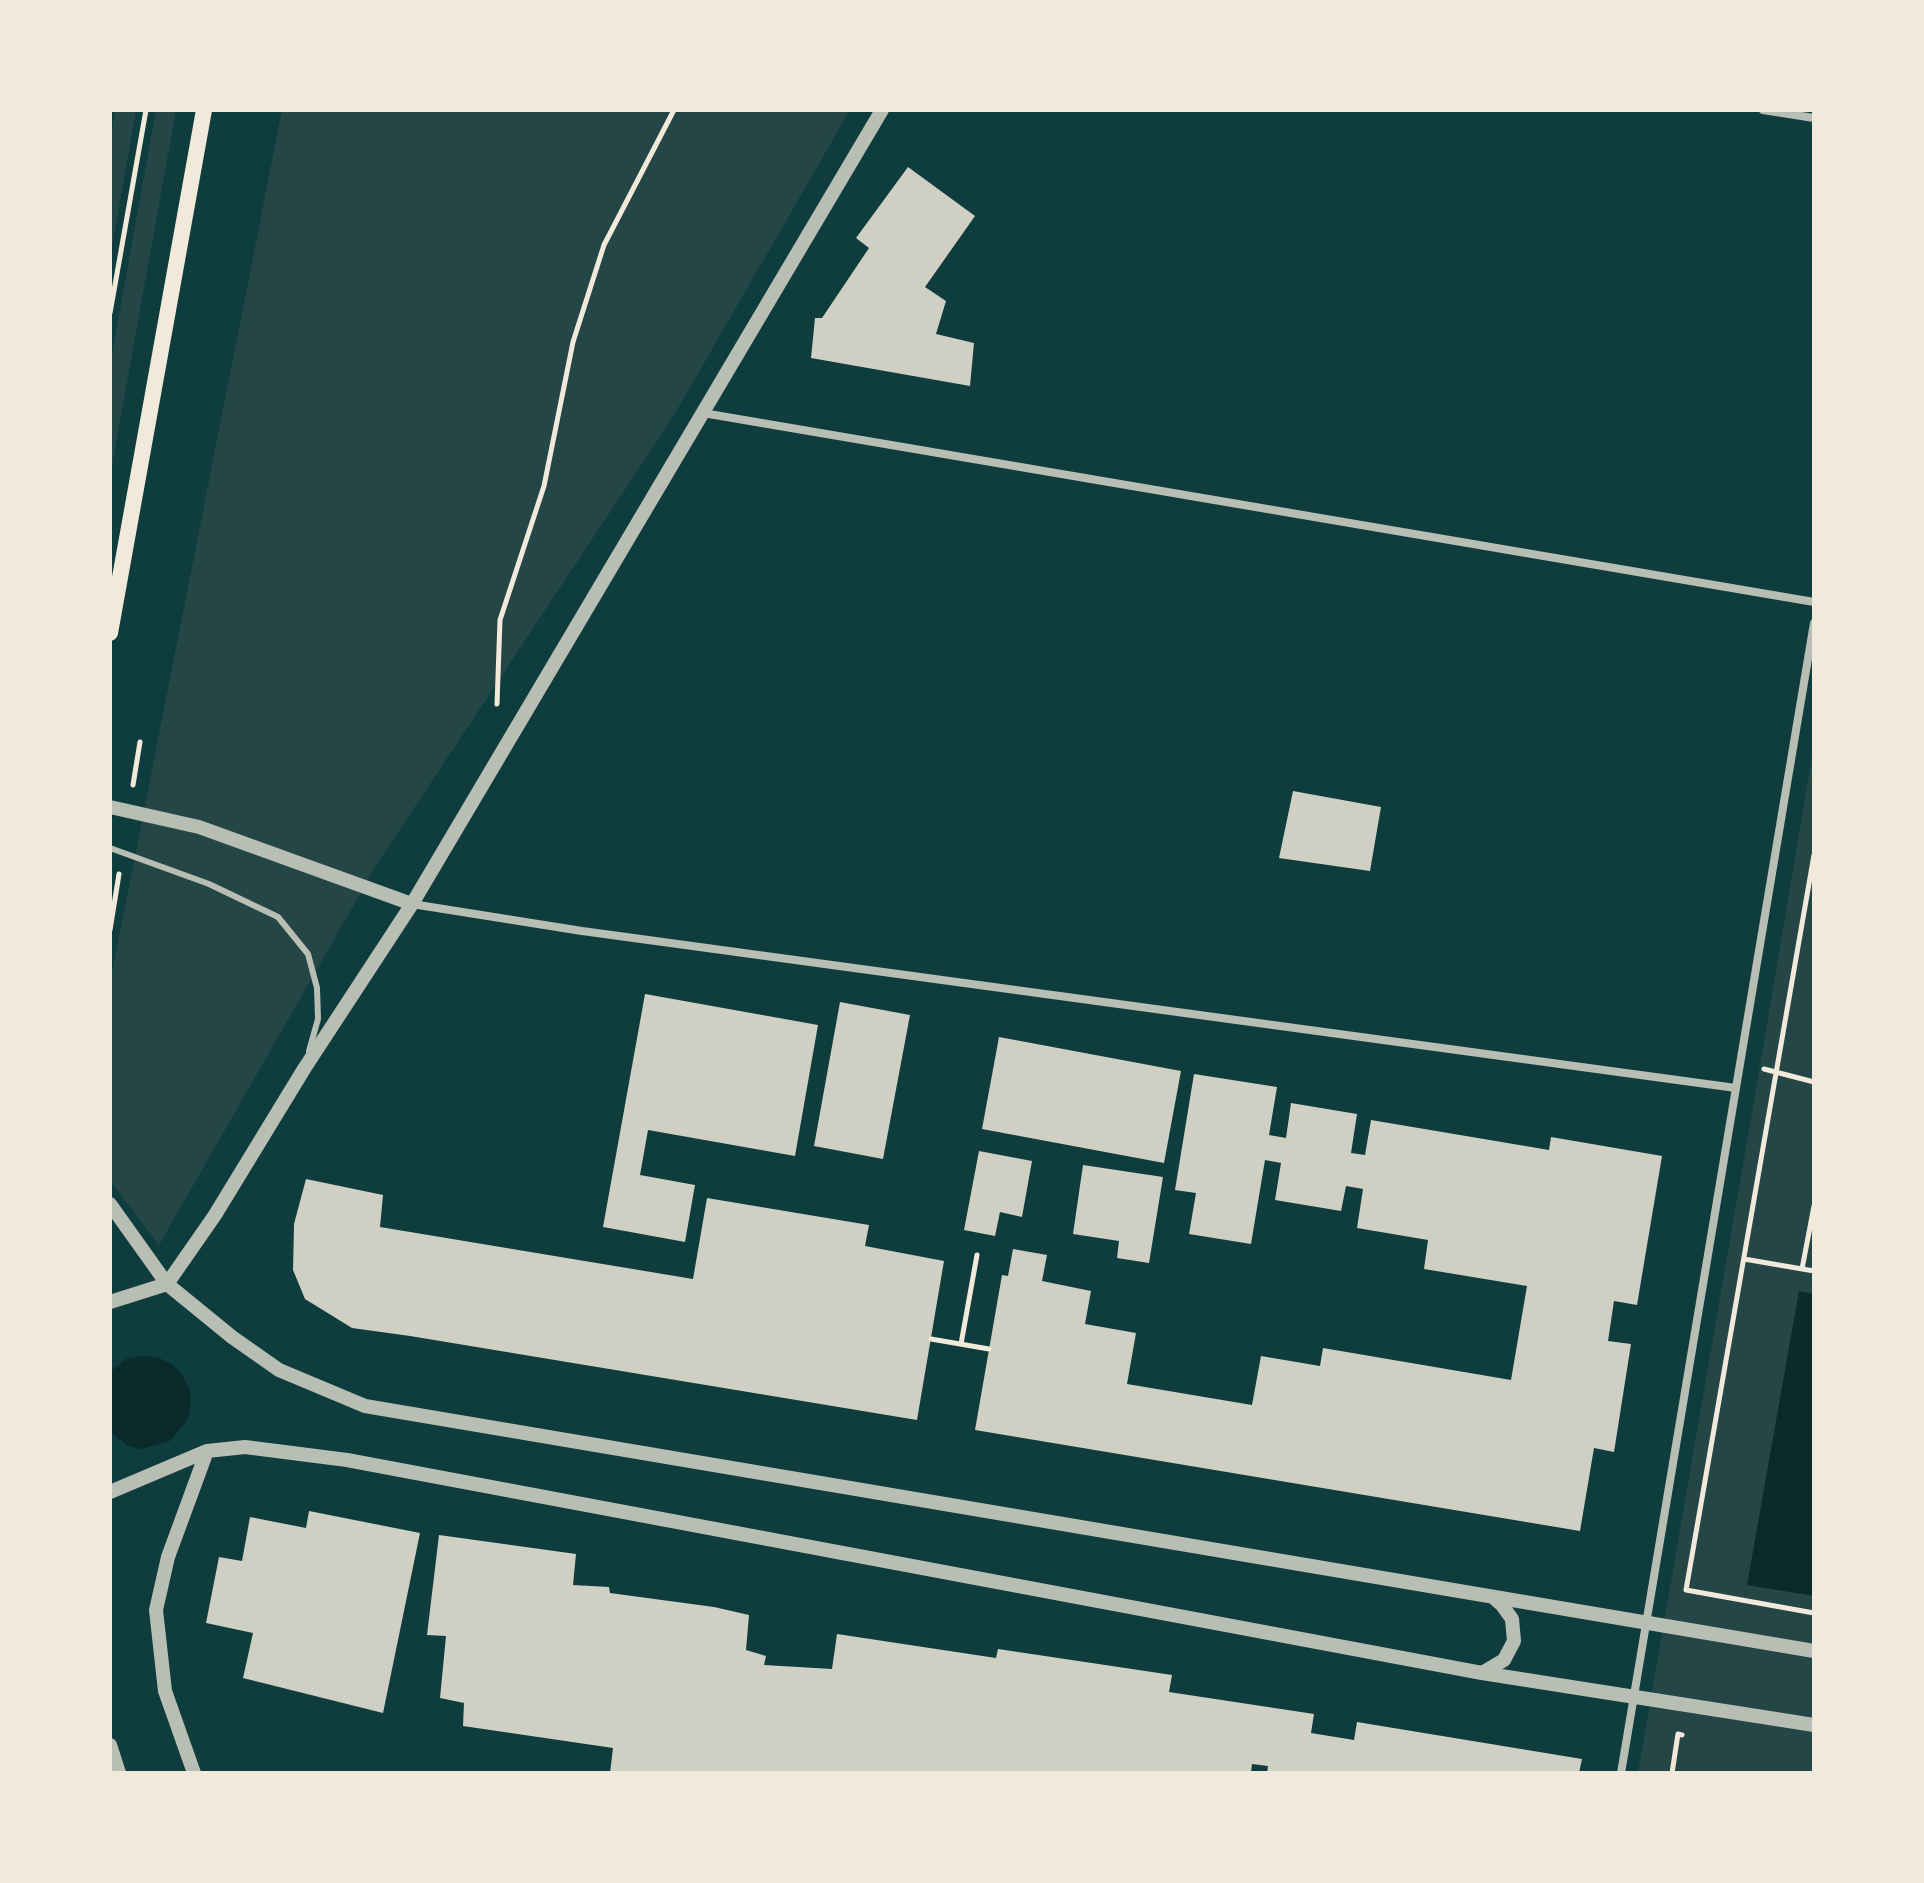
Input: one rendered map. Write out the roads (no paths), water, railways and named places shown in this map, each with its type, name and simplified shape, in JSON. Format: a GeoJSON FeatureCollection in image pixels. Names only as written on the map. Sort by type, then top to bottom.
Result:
{"type":"FeatureCollection","features":[{"type":"Feature","properties":{"kind":"main road"},"geometry":{"type":"LineString","coordinates":[[110,633],[204,110]]}},
{"type":"Feature","properties":{"kind":"street"},"geometry":{"type":"LineString","coordinates":[[110,1302],[167,1284],[215,1215],[304,1069],[412,904],[882,110]]}},
{"type":"Feature","properties":{"kind":"street"},"geometry":{"type":"LineString","coordinates":[[1763,110],[1814,118]]}},
{"type":"Feature","properties":{"kind":"street"},"geometry":{"type":"LineString","coordinates":[[700,413],[1814,602]]}},
{"type":"Feature","properties":{"kind":"street"},"geometry":{"type":"LineString","coordinates":[[1621,1773],[1814,623]]}},
{"type":"Feature","properties":{"kind":"street"},"geometry":{"type":"LineString","coordinates":[[110,807],[199,827],[412,904],[582,931],[1736,1088]]}},
{"type":"Feature","properties":{"kind":"street"},"geometry":{"type":"LineString","coordinates":[[110,1204],[167,1284],[232,1337],[279,1370],[365,1406],[1814,1651]]}},
{"type":"Feature","properties":{"kind":"street"},"geometry":{"type":"LineString","coordinates":[[110,1492],[207,1451],[245,1447],[347,1460],[1482,1673],[1814,1725]]}},
{"type":"Feature","properties":{"kind":"street"},"geometry":{"type":"LineString","coordinates":[[194,1773],[165,1691],[156,1610],[168,1557],[207,1451]]}},
{"type":"Feature","properties":{"kind":"street"},"geometry":{"type":"LineString","coordinates":[[1482,1673],[1504,1660],[1514,1641],[1512,1619],[1493,1597]]}},
{"type":"Feature","properties":{"kind":"street"},"geometry":{"type":"LineString","coordinates":[[110,1745],[119,1773]]}},
{"type":"Feature","properties":{"kind":"lane"},"geometry":{"type":"LineString","coordinates":[[110,848],[209,884],[278,917],[308,954],[317,988],[318,1019],[304,1069]]}}]}
